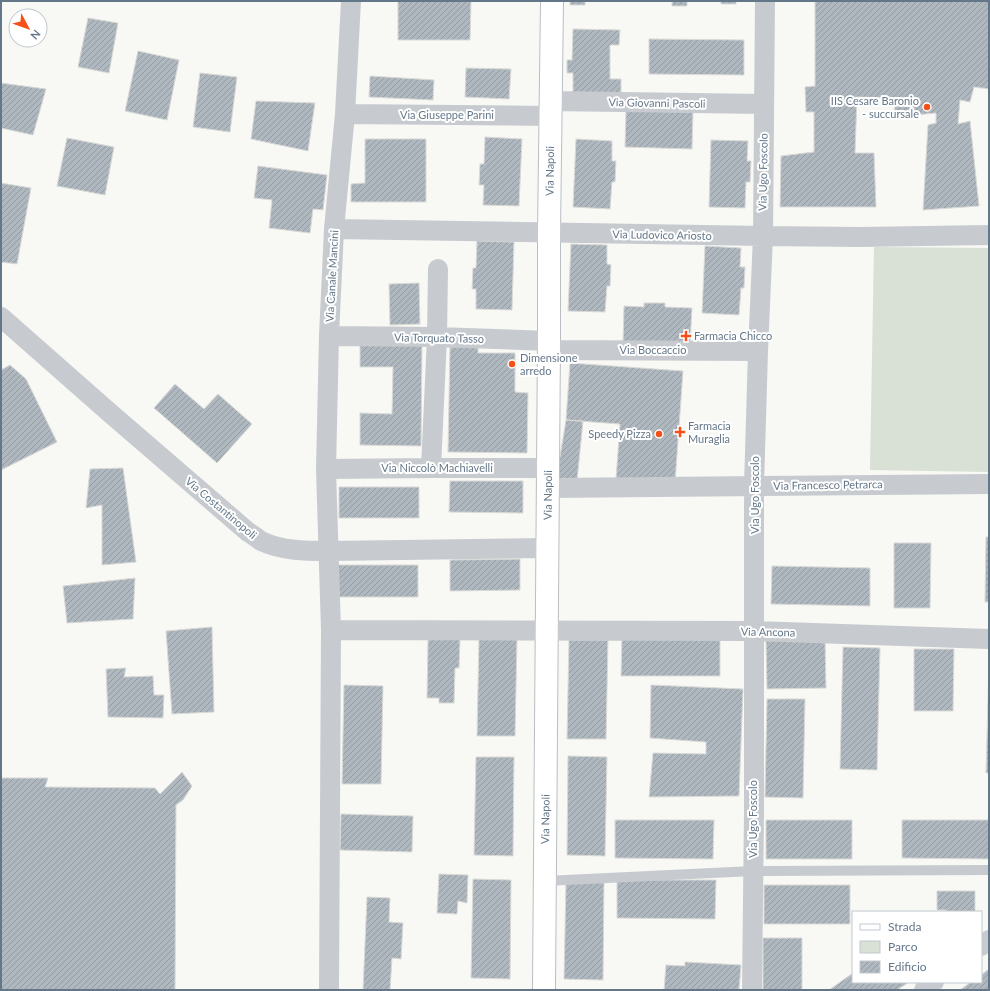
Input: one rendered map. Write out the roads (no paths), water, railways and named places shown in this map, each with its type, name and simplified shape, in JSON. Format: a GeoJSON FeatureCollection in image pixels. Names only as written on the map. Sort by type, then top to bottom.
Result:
{"type":"FeatureCollection","features":[{"type":"Feature","properties":{"kind":"main road","name":"Via Napoli"},"geometry":{"type":"LineString","coordinates":[[544,990],[549,346],[548,232],[552,1]]}},
{"type":"Feature","properties":{"kind":"street","name":"Via Canale Mancini"},"geometry":{"type":"LineString","coordinates":[[329,990],[331,630],[326,469],[328,336],[334,229],[344,114],[351,1]]}},
{"type":"Feature","properties":{"kind":"street","name":"Via Ugo Foscolo"},"geometry":{"type":"LineString","coordinates":[[752,990],[754,486],[762,236],[765,1]]}},
{"type":"Feature","properties":{"kind":"street","name":"Via Giovanni Pascoli"},"geometry":{"type":"LineString","coordinates":[[550,108],[764,104]]}},
{"type":"Feature","properties":{"kind":"street","name":"Via Giuseppe Parini"},"geometry":{"type":"LineString","coordinates":[[344,114],[550,108]]}},
{"type":"Feature","properties":{"kind":"street","name":"Via Ludovico Ariosto"},"geometry":{"type":"LineString","coordinates":[[334,229],[860,237],[989,235]]}},
{"type":"Feature","properties":{"kind":"street"},"geometry":{"type":"LineString","coordinates":[[431,468],[437,337],[438,269]]}},
{"type":"Feature","properties":{"kind":"street","name":"Via Costantinopoli"},"geometry":{"type":"LineString","coordinates":[[1,317],[248,532],[262,541],[282,548],[329,551],[547,548]]}},
{"type":"Feature","properties":{"kind":"street","name":"Via Torquato Tasso"},"geometry":{"type":"LineString","coordinates":[[328,336],[437,337],[549,346]]}},
{"type":"Feature","properties":{"kind":"street","name":"Via Boccaccio"},"geometry":{"type":"LineString","coordinates":[[549,346],[758,351]]}},
{"type":"Feature","properties":{"kind":"street","name":"Via Niccolò Machiavelli"},"geometry":{"type":"LineString","coordinates":[[326,469],[431,468],[548,478]]}},
{"type":"Feature","properties":{"kind":"street","name":"Via Francesco Petrarca"},"geometry":{"type":"LineString","coordinates":[[548,478],[754,486],[989,484]]}},
{"type":"Feature","properties":{"kind":"street","name":"Via Ancona"},"geometry":{"type":"LineString","coordinates":[[331,630],[754,631],[989,639]]}},
{"type":"Feature","properties":{"kind":"street"},"geometry":{"type":"LineString","coordinates":[[924,990],[933,983]]}},
{"type":"Feature","properties":{"kind":"lane"},"geometry":{"type":"LineString","coordinates":[[545,881],[753,872],[989,870]]}},
{"type":"Feature","properties":{"kind":"place","name":"IIS Cesare Baronio - succursale"},"geometry":{"type":"Point","coordinates":[927,107]}},
{"type":"Feature","properties":{"kind":"place","name":"Farmacia Chicco"},"geometry":{"type":"Point","coordinates":[686,336]}},
{"type":"Feature","properties":{"kind":"place","name":"Dimensione arredo"},"geometry":{"type":"Point","coordinates":[512,364]}},
{"type":"Feature","properties":{"kind":"place","name":"Farmacia Muraglia"},"geometry":{"type":"Point","coordinates":[680,432]}},
{"type":"Feature","properties":{"kind":"place","name":"Speedy Pizza"},"geometry":{"type":"Point","coordinates":[659,434]}}]}
